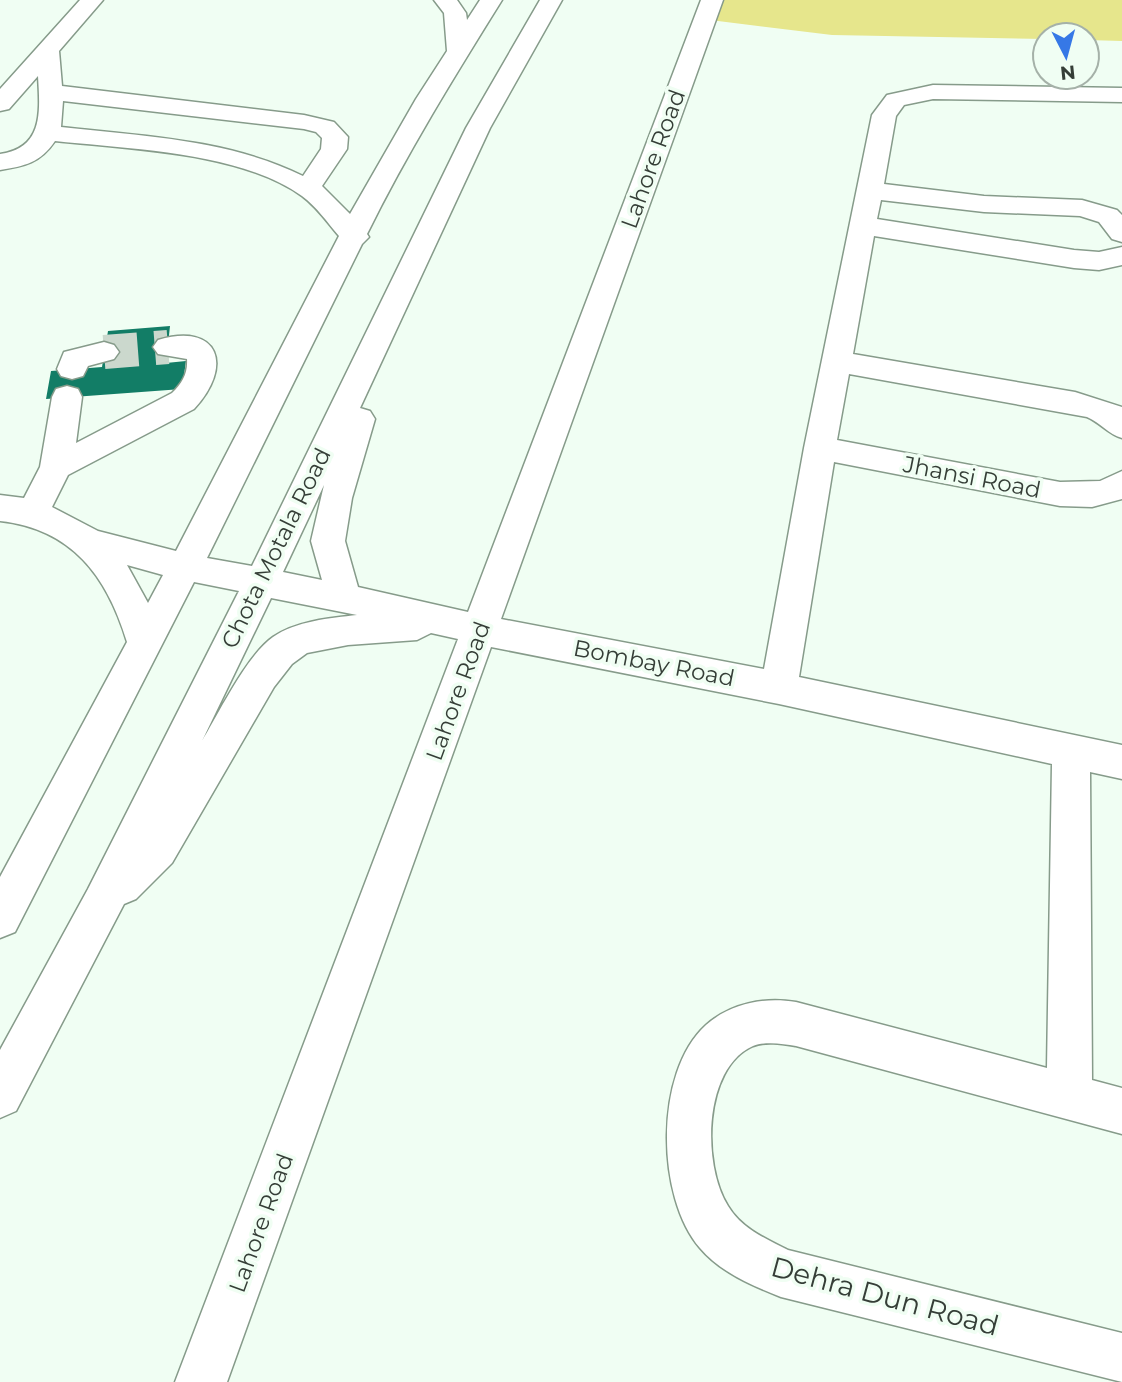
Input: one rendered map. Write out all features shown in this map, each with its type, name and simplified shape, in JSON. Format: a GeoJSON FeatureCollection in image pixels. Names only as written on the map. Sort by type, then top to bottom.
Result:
{"type":"FeatureCollection","features":[{"type":"Feature","properties":{"kind":"street"},"geometry":{"type":"LineString","coordinates":[[0,104],[92,0]]}},
{"type":"Feature","properties":{"kind":"street"},"geometry":{"type":"LineString","coordinates":[[444,0],[455,13],[458,50]]}},
{"type":"Feature","properties":{"kind":"street","name":"Chota Motala Road"},"geometry":{"type":"LineString","coordinates":[[0,1095],[103,903],[261,582],[478,128],[551,0]]}},
{"type":"Feature","properties":{"kind":"street","name":"Lahore Road"},"geometry":{"type":"LineString","coordinates":[[201,1382],[462,626],[712,0]]}},
{"type":"Feature","properties":{"kind":"street"},"geometry":{"type":"LineString","coordinates":[[0,918],[185,567],[405,137],[458,50],[505,5],[522,51]]}},
{"type":"Feature","properties":{"kind":"street"},"geometry":{"type":"LineString","coordinates":[[0,190],[10,161],[38,151],[48,134],[48,52]]}},
{"type":"Feature","properties":{"kind":"street"},"geometry":{"type":"LineString","coordinates":[[0,67],[31,71]]}},
{"type":"Feature","properties":{"kind":"street"},"geometry":{"type":"LineString","coordinates":[[50,92],[303,122],[325,127],[335,137],[334,149],[308,188]]}},
{"type":"Feature","properties":{"kind":"street"},"geometry":{"type":"LineString","coordinates":[[779,688],[820,448],[884,115],[896,100],[920,93],[1122,95]]}},
{"type":"Feature","properties":{"kind":"street"},"geometry":{"type":"LineString","coordinates":[[48,134],[215,155],[261,168],[308,188],[355,237]]}},
{"type":"Feature","properties":{"kind":"street"},"geometry":{"type":"LineString","coordinates":[[869,190],[984,204],[1082,208],[1108,216],[1122,233]]}},
{"type":"Feature","properties":{"kind":"street"},"geometry":{"type":"LineString","coordinates":[[862,225],[1074,259],[1098,261],[1122,257]]}},
{"type":"Feature","properties":{"kind":"street"},"geometry":{"type":"LineString","coordinates":[[56,467],[183,401],[196,389],[203,368],[201,354],[191,347],[168,347]]}},
{"type":"Feature","properties":{"kind":"street"},"geometry":{"type":"LineString","coordinates":[[33,512],[56,467],[75,359],[104,352]]}},
{"type":"Feature","properties":{"kind":"street"},"geometry":{"type":"LineString","coordinates":[[836,361],[1075,403],[1112,415],[1122,427]]}},
{"type":"Feature","properties":{"kind":"street"},"geometry":{"type":"LineString","coordinates":[[344,598],[328,541],[335,498],[361,411],[362,370]]}},
{"type":"Feature","properties":{"kind":"street","name":"Jhansi Road"},"geometry":{"type":"LineString","coordinates":[[820,448],[1060,494],[1097,494],[1122,482]]}},
{"type":"Feature","properties":{"kind":"street"},"geometry":{"type":"LineString","coordinates":[[0,508],[33,512],[89,542],[124,585],[135,607],[145,642]]}},
{"type":"Feature","properties":{"kind":"street","name":"Bombay Road"},"geometry":{"type":"LineString","coordinates":[[89,542],[185,567],[344,598],[462,626],[779,688],[1122,762]]}},
{"type":"Feature","properties":{"kind":"street"},"geometry":{"type":"LineString","coordinates":[[103,903],[158,849],[261,676],[288,645],[315,637],[462,626]]}},
{"type":"Feature","properties":{"kind":"street"},"geometry":{"type":"LineString","coordinates":[[1069,1097],[1071,751]]}},
{"type":"Feature","properties":{"kind":"street","name":"Dehra Dun Road"},"geometry":{"type":"LineString","coordinates":[[1122,1111],[796,1024],[772,1020],[743,1027],[722,1042],[704,1062],[691,1108],[687,1143],[696,1194],[712,1226],[735,1247],[781,1273],[1122,1358]]}},
{"type":"Feature","properties":{"kind":"shaded area"},"geometry":{"type":"Polygon","coordinates":[[[717,0],[1122,0],[1122,41],[1101,40],[1101,21],[1031,21],[1031,39],[832,35],[710,20],[717,0]]]}},
{"type":"Feature","properties":{"kind":"building"},"geometry":{"type":"Polygon","coordinates":[[[170,326],[166,363],[186,361],[182,389],[46,399],[51,371],[102,367],[108,331],[170,326]]]}},
{"type":"Feature","properties":{"kind":"tunnel"},"geometry":{"type":"LineString","coordinates":[[104,352],[168,347]]}}]}
